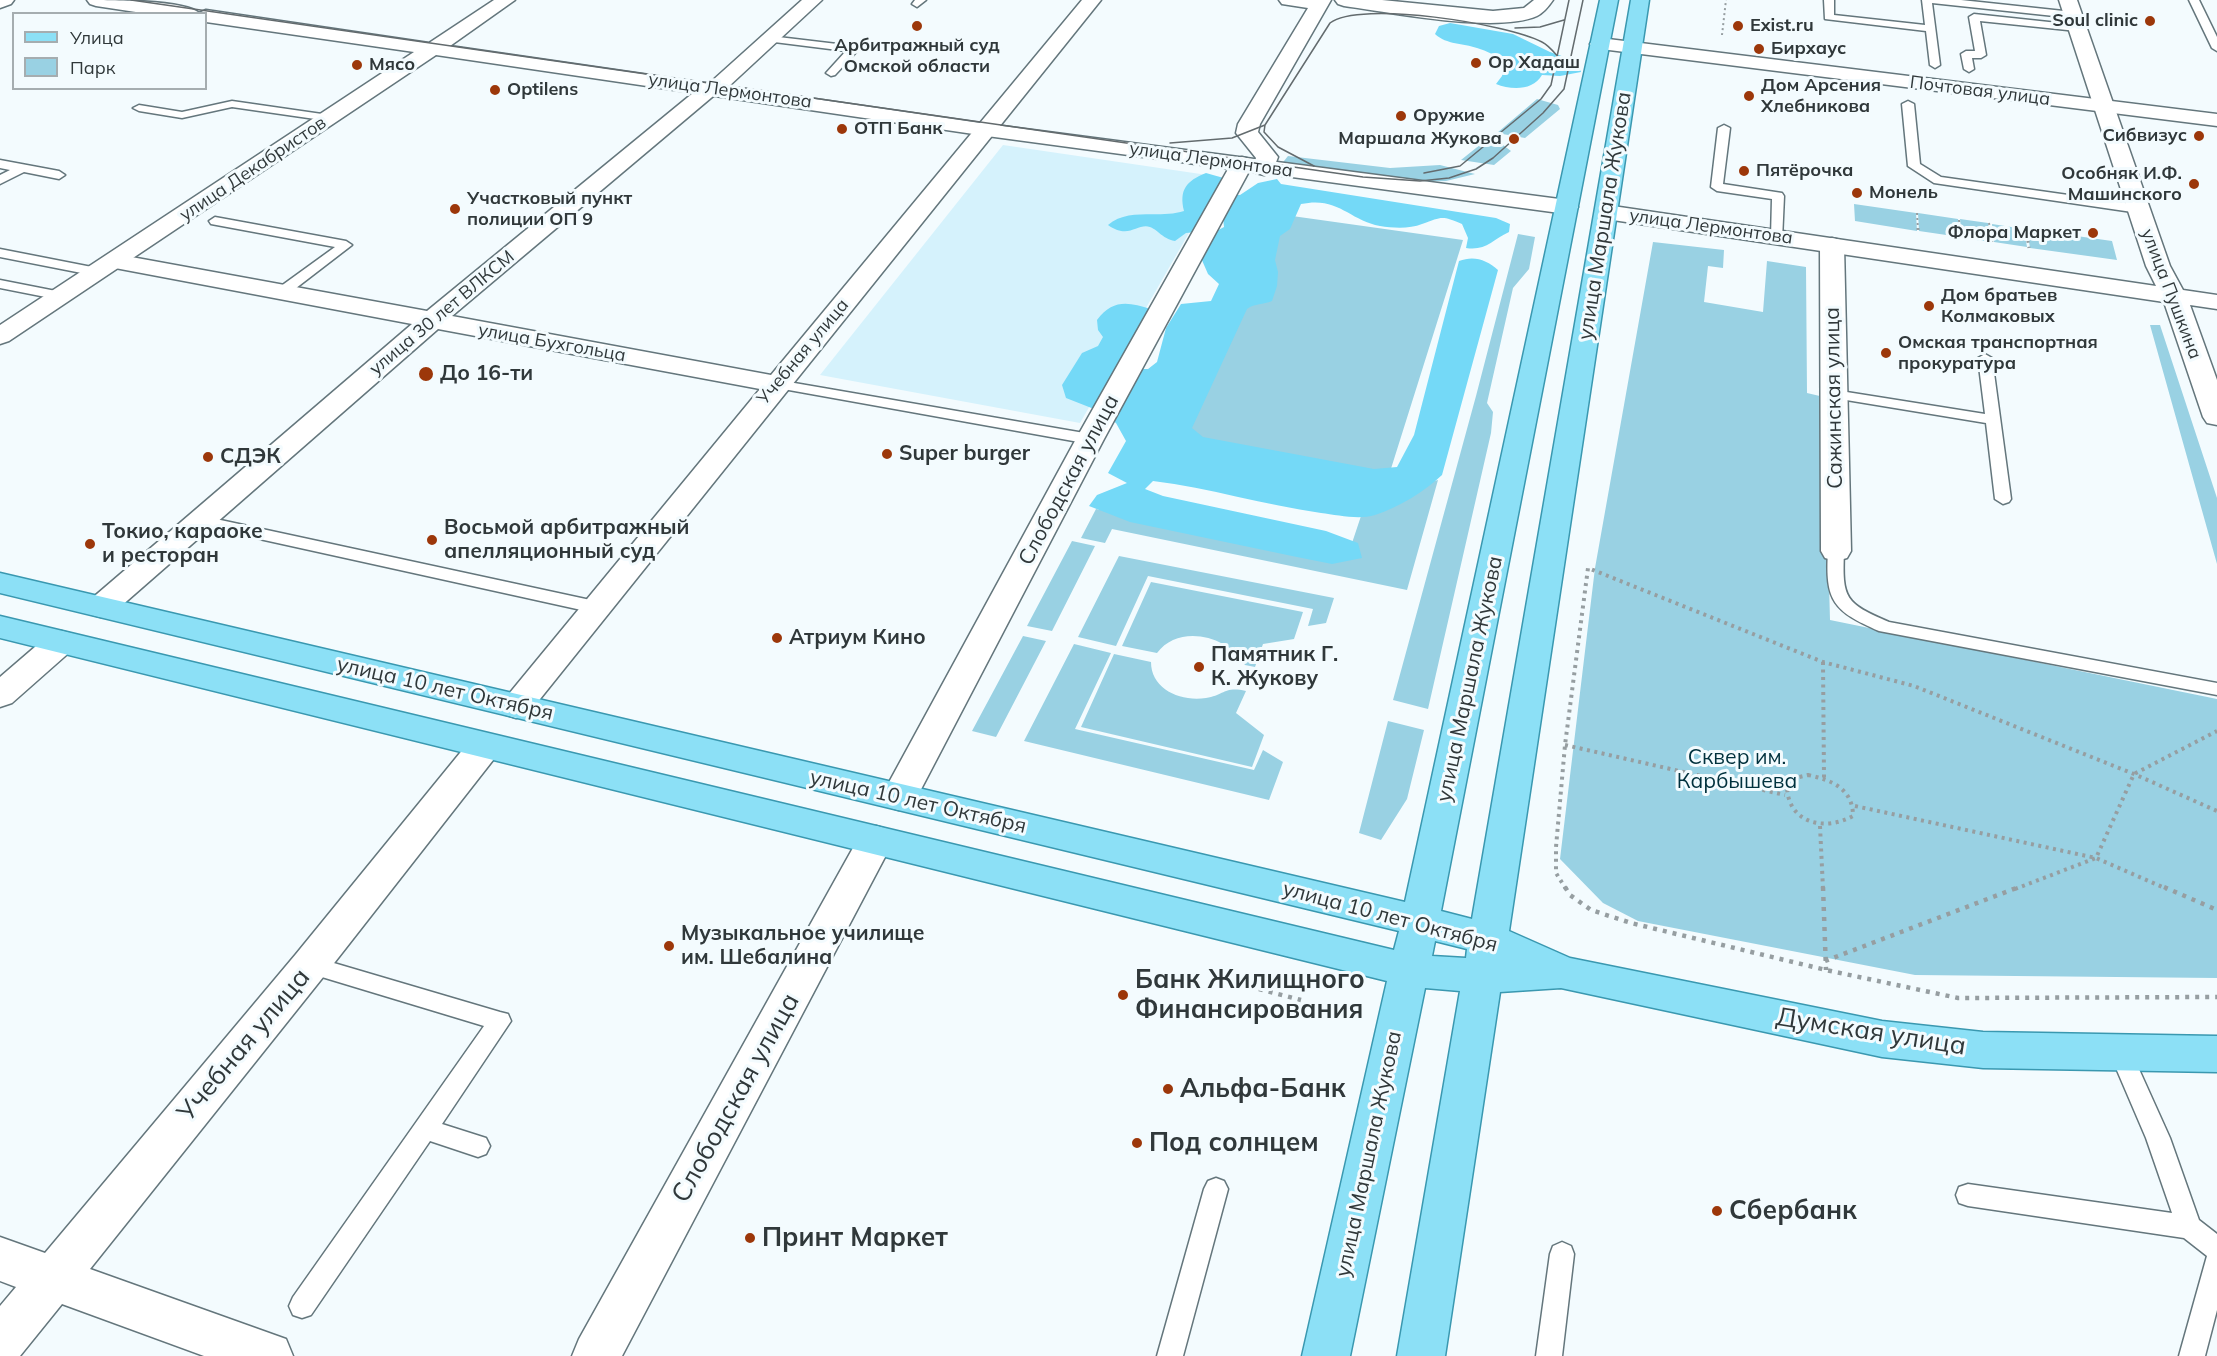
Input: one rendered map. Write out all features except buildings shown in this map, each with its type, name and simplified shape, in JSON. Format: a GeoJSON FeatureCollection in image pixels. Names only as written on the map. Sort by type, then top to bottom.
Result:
{"type":"FeatureCollection","features":[{"type":"Feature","properties":{"kind":"main road","name":"улица Маршала Жукова"},"geometry":{"type":"LineString","coordinates":[[1326,1356],[1419,921],[1609,0]]}},
{"type":"Feature","properties":{"kind":"main road","name":"улица Маршала Жукова"},"geometry":{"type":"LineString","coordinates":[[1421,1356],[1640,0]]}},
{"type":"Feature","properties":{"kind":"main road","name":"улица Лермонтова"},"geometry":{"type":"LineString","coordinates":[[1567,207],[1606,212]]}},
{"type":"Feature","properties":{"kind":"main road","name":"улица 10 лет Октября"},"geometry":{"type":"LineString","coordinates":[[0,583],[1419,921],[1485,957],[1564,973]]}},
{"type":"Feature","properties":{"kind":"main road","name":"улица 10 лет Октября"},"geometry":{"type":"LineString","coordinates":[[0,627],[1408,970],[1485,957]]}},
{"type":"Feature","properties":{"kind":"main road","name":"Думская улица"},"geometry":{"type":"LineString","coordinates":[[1564,973],[1882,1039],[1983,1050],[2217,1054]]}},
{"type":"Feature","properties":{"kind":"street"},"geometry":{"type":"LineString","coordinates":[[0,3],[5,0]]}},
{"type":"Feature","properties":{"kind":"street"},"geometry":{"type":"LineString","coordinates":[[96,0],[177,12]]}},
{"type":"Feature","properties":{"kind":"street","name":"улица Декабристов"},"geometry":{"type":"LineString","coordinates":[[0,336],[506,0]]}},
{"type":"Feature","properties":{"kind":"street","name":"улица 30 лет ВЛКСМ"},"geometry":{"type":"LineString","coordinates":[[101,607],[430,321],[711,88],[720,84],[813,0]]}},
{"type":"Feature","properties":{"kind":"street","name":"Учебная улица"},"geometry":{"type":"LineString","coordinates":[[516,706],[1092,0]]}},
{"type":"Feature","properties":{"kind":"street"},"geometry":{"type":"LineString","coordinates":[[1253,166],[1268,157],[1247,133],[1249,124],[1321,2],[1287,0]]}},
{"type":"Feature","properties":{"kind":"street"},"geometry":{"type":"LineString","coordinates":[[1344,0],[1471,15],[1510,16],[1530,12],[1544,0]]}},
{"type":"Feature","properties":{"kind":"street","name":"улица Пушкина"},"geometry":{"type":"LineString","coordinates":[[2073,14],[2158,266],[2174,296],[2217,417]]}},
{"type":"Feature","properties":{"kind":"street","name":"улица Лермонтова"},"geometry":{"type":"LineString","coordinates":[[207,16],[987,130],[1567,207]]}},
{"type":"Feature","properties":{"kind":"street","name":"Почтовая улица"},"geometry":{"type":"LineString","coordinates":[[1600,44],[2217,120]]}},
{"type":"Feature","properties":{"kind":"street","name":"Слободская улица"},"geometry":{"type":"LineString","coordinates":[[899,797],[1090,439],[1253,166]]}},
{"type":"Feature","properties":{"kind":"street","name":"улица Лермонтова"},"geometry":{"type":"LineString","coordinates":[[1606,212],[2217,302]]}},
{"type":"Feature","properties":{"kind":"street","name":"Сажинская улица"},"geometry":{"type":"LineString","coordinates":[[1832,245],[1836,551]]}},
{"type":"Feature","properties":{"kind":"street","name":"улица Бухгольца"},"geometry":{"type":"LineString","coordinates":[[106,266],[282,292],[777,384]]}},
{"type":"Feature","properties":{"kind":"street"},"geometry":{"type":"LineString","coordinates":[[0,695],[61,642]]}},
{"type":"Feature","properties":{"kind":"street","name":"Учебная улица"},"geometry":{"type":"LineString","coordinates":[[0,1343],[310,965],[485,746]]}},
{"type":"Feature","properties":{"kind":"street","name":"Слободская улица"},"geometry":{"type":"LineString","coordinates":[[596,1356],[876,840]]}},
{"type":"Feature","properties":{"kind":"street"},"geometry":{"type":"LineString","coordinates":[[0,1259],[269,1356]]}},
{"type":"Feature","properties":{"kind":"lane"},"geometry":{"type":"LineString","coordinates":[[1829,0],[1829,17],[1931,29]]}},
{"type":"Feature","properties":{"kind":"lane"},"geometry":{"type":"LineString","coordinates":[[1927,0],[1935,65]]}},
{"type":"Feature","properties":{"kind":"lane"},"geometry":{"type":"LineString","coordinates":[[1933,0],[2073,14]]}},
{"type":"Feature","properties":{"kind":"lane"},"geometry":{"type":"LineString","coordinates":[[2194,0],[2217,48]]}},
{"type":"Feature","properties":{"kind":"lane"},"geometry":{"type":"LineString","coordinates":[[1969,69],[1966,54],[1981,56],[1974,17],[2073,14]]}},
{"type":"Feature","properties":{"kind":"lane"},"geometry":{"type":"LineString","coordinates":[[770,39],[854,49],[831,73]]}},
{"type":"Feature","properties":{"kind":"lane"},"geometry":{"type":"LineString","coordinates":[[256,99],[333,115]]}},
{"type":"Feature","properties":{"kind":"lane"},"geometry":{"type":"LineString","coordinates":[[1908,104],[1914,166],[1938,180],[2139,210]]}},
{"type":"Feature","properties":{"kind":"lane"},"geometry":{"type":"LineString","coordinates":[[139,108],[182,115],[232,105],[246,105],[333,115]]}},
{"type":"Feature","properties":{"kind":"lane"},"geometry":{"type":"LineString","coordinates":[[1724,128],[1717,187],[1779,196],[1777,237]]}},
{"type":"Feature","properties":{"kind":"lane"},"geometry":{"type":"LineString","coordinates":[[0,164],[59,175]]}},
{"type":"Feature","properties":{"kind":"lane"},"geometry":{"type":"LineString","coordinates":[[0,180],[22,168]]}},
{"type":"Feature","properties":{"kind":"lane"},"geometry":{"type":"LineString","coordinates":[[215,221],[346,245],[282,292]]}},
{"type":"Feature","properties":{"kind":"lane"},"geometry":{"type":"LineString","coordinates":[[0,253],[106,266]]}},
{"type":"Feature","properties":{"kind":"lane"},"geometry":{"type":"LineString","coordinates":[[0,284],[61,296]]}},
{"type":"Feature","properties":{"kind":"lane"},"geometry":{"type":"LineString","coordinates":[[1985,358],[2003,500]]}},
{"type":"Feature","properties":{"kind":"lane"},"geometry":{"type":"LineString","coordinates":[[777,384],[1090,439]]}},
{"type":"Feature","properties":{"kind":"lane"},"geometry":{"type":"LineString","coordinates":[[1834,394],[1993,420]]}},
{"type":"Feature","properties":{"kind":"lane"},"geometry":{"type":"LineString","coordinates":[[202,521],[595,607]]}},
{"type":"Feature","properties":{"kind":"lane"},"geometry":{"type":"LineString","coordinates":[[1836,551],[1834,584],[1839,600],[1856,615],[1885,627],[2217,689]]}},
{"type":"Feature","properties":{"kind":"lane"},"geometry":{"type":"LineString","coordinates":[[302,1306],[500,1021],[310,965]]}},
{"type":"Feature","properties":{"kind":"lane"},"geometry":{"type":"LineString","coordinates":[[2121,1054],[2158,1138],[2189,1227]]}},
{"type":"Feature","properties":{"kind":"lane"},"geometry":{"type":"LineString","coordinates":[[425,1129],[478,1146]]}},
{"type":"Feature","properties":{"kind":"lane"},"geometry":{"type":"LineString","coordinates":[[1170,1356],[1216,1189]]}},
{"type":"Feature","properties":{"kind":"lane"},"geometry":{"type":"LineString","coordinates":[[1968,1195],[2189,1227],[2217,1249]]}},
{"type":"Feature","properties":{"kind":"lane"},"geometry":{"type":"LineString","coordinates":[[1549,1356],[1562,1254]]}},
{"type":"Feature","properties":{"kind":"lane"},"geometry":{"type":"LineString","coordinates":[[2192,1356],[2217,1262]]}},
{"type":"Feature","properties":{"kind":"path"},"geometry":{"type":"LineString","coordinates":[[1917,213],[1918,232]]}},
{"type":"Feature","properties":{"kind":"path"},"geometry":{"type":"LineString","coordinates":[[1959,220],[1962,238]]}},
{"type":"Feature","properties":{"kind":"path"},"geometry":{"type":"LineString","coordinates":[[1989,223],[1992,243]]}},
{"type":"Feature","properties":{"kind":"path"},"geometry":{"type":"LineString","coordinates":[[2026,229],[2029,248]]}},
{"type":"Feature","properties":{"kind":"path"},"geometry":{"type":"LineString","coordinates":[[2217,811],[2134,774],[1914,686],[1823,662],[1588,568],[1565,745],[1556,847],[1556,873],[1570,894],[1591,910],[1631,923],[1826,970],[1958,998],[2217,997]]}},
{"type":"Feature","properties":{"kind":"path"},"geometry":{"type":"LineString","coordinates":[[1823,662],[1824,778]]}},
{"type":"Feature","properties":{"kind":"path"},"geometry":{"type":"LineString","coordinates":[[1825,961],[2096,858],[2134,774],[2217,731]]}},
{"type":"Feature","properties":{"kind":"path"},"geometry":{"type":"LineString","coordinates":[[1565,745],[1785,795]]}},
{"type":"Feature","properties":{"kind":"path"},"geometry":{"type":"LineString","coordinates":[[1808,775],[1824,778],[1839,784],[1850,794],[1855,806],[1853,816],[1844,823],[1820,826],[1800,816],[1790,806],[1785,795],[1787,785],[1795,778],[1808,775]]}},
{"type":"Feature","properties":{"kind":"path"},"geometry":{"type":"LineString","coordinates":[[1855,806],[2096,858],[2217,910]]}},
{"type":"Feature","properties":{"kind":"path"},"geometry":{"type":"LineString","coordinates":[[1820,826],[1826,970]]}},
{"type":"Feature","properties":{"kind":"path"},"geometry":{"type":"LineString","coordinates":[[1259,989],[1301,1000]]}},
{"type":"Feature","properties":{"kind":"shaded area"},"geometry":{"type":"Polygon","coordinates":[[[1450,23],[1513,34],[1550,52],[1579,62],[1581,72],[1560,76],[1542,75],[1533,84],[1521,88],[1496,84],[1502,76],[1505,60],[1472,46],[1445,40],[1435,34],[1439,26],[1450,23]]]}},
{"type":"Feature","properties":{"kind":"shaded area"},"geometry":{"type":"Polygon","coordinates":[[[1003,145],[1221,177],[1080,423],[820,375],[1003,145]]]}},
{"type":"Feature","properties":{"kind":"shaded area"},"geometry":{"type":"Polygon","coordinates":[[[1206,173],[1227,179],[1222,193],[1240,195],[1258,183],[1277,179],[1281,184],[1496,218],[1510,224],[1509,232],[1489,244],[1473,249],[1466,248],[1468,238],[1462,224],[1450,219],[1438,219],[1417,226],[1385,227],[1369,223],[1325,203],[1301,204],[1290,229],[1280,236],[1275,260],[1278,272],[1277,286],[1272,301],[1247,309],[1192,428],[1203,437],[1374,469],[1397,467],[1414,435],[1459,261],[1470,258],[1480,260],[1498,270],[1442,475],[1427,487],[1393,508],[1362,517],[1300,510],[1153,481],[1145,489],[1163,496],[1326,531],[1358,543],[1362,558],[1332,564],[1130,522],[1089,506],[1097,495],[1127,483],[1108,473],[1126,441],[1116,423],[1094,409],[1066,398],[1062,385],[1082,353],[1098,346],[1103,337],[1098,330],[1097,320],[1115,305],[1128,304],[1151,309],[1144,326],[1132,339],[1138,369],[1148,369],[1157,362],[1166,328],[1181,304],[1211,301],[1219,284],[1208,274],[1201,258],[1209,235],[1224,227],[1223,217],[1229,211],[1213,203],[1196,232],[1186,233],[1175,241],[1150,227],[1122,231],[1108,225],[1125,216],[1184,211],[1183,192],[1193,179],[1206,173]]]}},
{"type":"Feature","properties":{"kind":"green space"},"geometry":{"type":"Polygon","coordinates":[[[1537,99],[1558,105],[1560,109],[1525,138],[1497,133],[1537,99]]]}},
{"type":"Feature","properties":{"kind":"green space"},"geometry":{"type":"Polygon","coordinates":[[[1486,140],[1503,145],[1511,151],[1494,165],[1461,160],[1486,140]]]}},
{"type":"Feature","properties":{"kind":"green space"},"geometry":{"type":"Polygon","coordinates":[[[1288,156],[1390,168],[1440,165],[1475,174],[1446,181],[1419,182],[1280,166],[1288,156]]]}},
{"type":"Feature","properties":{"kind":"green space"},"geometry":{"type":"Polygon","coordinates":[[[1854,204],[1916,213],[1917,231],[1855,221],[1854,204]]]}},
{"type":"Feature","properties":{"kind":"green space"},"geometry":{"type":"Polygon","coordinates":[[[1918,213],[1958,219],[1960,237],[1919,231],[1918,213]]]}},
{"type":"Feature","properties":{"kind":"green space"},"geometry":{"type":"Polygon","coordinates":[[[1285,215],[1463,240],[1389,475],[1180,436],[1285,215]]]}},
{"type":"Feature","properties":{"kind":"green space"},"geometry":{"type":"Polygon","coordinates":[[[1960,219],[1988,223],[1991,242],[1962,238],[1960,219]]]}},
{"type":"Feature","properties":{"kind":"green space"},"geometry":{"type":"Polygon","coordinates":[[[1992,224],[2024,229],[2027,247],[1994,242],[1992,224]]]}},
{"type":"Feature","properties":{"kind":"green space"},"geometry":{"type":"Polygon","coordinates":[[[2027,229],[2112,241],[2117,260],[2030,248],[2027,229]]]}},
{"type":"Feature","properties":{"kind":"green space"},"geometry":{"type":"Polygon","coordinates":[[[1518,234],[1535,237],[1529,269],[1513,288],[1487,403],[1493,412],[1491,433],[1428,709],[1393,700],[1518,234]]]}},
{"type":"Feature","properties":{"kind":"green space","name":"Сквер им. Карбышева"},"geometry":{"type":"Polygon","coordinates":[[[1653,242],[1724,250],[1723,268],[1708,266],[1704,302],[1763,312],[1767,261],[1806,267],[1807,393],[1824,397],[1830,620],[2217,699],[2217,978],[1915,975],[1638,921],[1603,903],[1560,859],[1595,568],[1653,242]]]}},
{"type":"Feature","properties":{"kind":"green space"},"geometry":{"type":"Polygon","coordinates":[[[2150,325],[2160,325],[2217,498],[2217,564],[2150,325]]]}},
{"type":"Feature","properties":{"kind":"green space"},"geometry":{"type":"Polygon","coordinates":[[[1438,480],[1407,590],[1112,529],[1105,543],[1081,538],[1096,509],[1346,561],[1366,501],[1438,480]]]}},
{"type":"Feature","properties":{"kind":"green space"},"geometry":{"type":"Polygon","coordinates":[[[1072,541],[1095,546],[1052,631],[1027,626],[1072,541]]]}},
{"type":"Feature","properties":{"kind":"green space"},"geometry":{"type":"Polygon","coordinates":[[[1119,556],[1334,598],[1326,623],[1308,626],[1313,609],[1148,576],[1116,646],[1078,637],[1119,556]]]}},
{"type":"Feature","properties":{"kind":"green space"},"geometry":{"type":"Polygon","coordinates":[[[1151,582],[1303,612],[1294,639],[1263,644],[1255,667],[1245,665],[1228,647],[1203,637],[1178,638],[1166,644],[1157,653],[1122,646],[1151,582]]]}},
{"type":"Feature","properties":{"kind":"green space"},"geometry":{"type":"Polygon","coordinates":[[[1023,636],[1046,641],[996,737],[972,731],[1023,636]]]}},
{"type":"Feature","properties":{"kind":"green space"},"geometry":{"type":"Polygon","coordinates":[[[1074,644],[1111,653],[1075,729],[1254,770],[1263,750],[1283,762],[1269,800],[1024,741],[1074,644]]]}},
{"type":"Feature","properties":{"kind":"green space"},"geometry":{"type":"Polygon","coordinates":[[[1114,654],[1151,662],[1156,680],[1169,692],[1186,698],[1212,697],[1229,690],[1246,691],[1236,713],[1264,735],[1252,767],[1081,727],[1114,654]]]}},
{"type":"Feature","properties":{"kind":"green space"},"geometry":{"type":"Polygon","coordinates":[[[1388,721],[1424,730],[1407,799],[1381,840],[1359,833],[1388,721]]]}},
{"type":"Feature","properties":{"kind":"tram line"},"geometry":{"type":"LineString","coordinates":[[131,0],[1363,177],[1420,181],[1449,178],[1476,169],[1493,158],[1543,113],[1564,89],[1583,0]]}},
{"type":"Feature","properties":{"kind":"tram line"},"geometry":{"type":"LineString","coordinates":[[1557,56],[1569,0]]}},
{"type":"Feature","properties":{"kind":"tram line"},"geometry":{"type":"LineString","coordinates":[[1265,125],[1330,23],[1346,16],[1401,14],[1468,22],[1524,35],[1542,42],[1557,56]]}},
{"type":"Feature","properties":{"kind":"tram line"},"geometry":{"type":"LineString","coordinates":[[1515,28],[1540,27],[1564,20]]}},
{"type":"Feature","properties":{"kind":"tram line"},"geometry":{"type":"LineString","coordinates":[[1424,173],[1460,166],[1541,99],[1551,85],[1557,56]]}},
{"type":"Feature","properties":{"kind":"tram line"},"geometry":{"type":"LineString","coordinates":[[1557,56],[1562,61]]}},
{"type":"Feature","properties":{"kind":"tram line"},"geometry":{"type":"LineString","coordinates":[[1170,143],[1232,138],[1265,125]]}},
{"type":"Feature","properties":{"kind":"tram line"},"geometry":{"type":"LineString","coordinates":[[1265,125],[1264,132],[1278,147],[1314,166]]}},
{"type":"Feature","properties":{"kind":"place","name":"Soul clinic"},"geometry":{"type":"Point","coordinates":[2150,21]}},
{"type":"Feature","properties":{"kind":"place","name":"Арбитражный суд Омской области"},"geometry":{"type":"Point","coordinates":[917,26]}},
{"type":"Feature","properties":{"kind":"place","name":"Exist.ru"},"geometry":{"type":"Point","coordinates":[1738,26]}},
{"type":"Feature","properties":{"kind":"place","name":"Бирхаус"},"geometry":{"type":"Point","coordinates":[1759,49]}},
{"type":"Feature","properties":{"kind":"place","name":"Ор Хадаш"},"geometry":{"type":"Point","coordinates":[1476,63]}},
{"type":"Feature","properties":{"kind":"place","name":"Мясо"},"geometry":{"type":"Point","coordinates":[357,65]}},
{"type":"Feature","properties":{"kind":"place","name":"Optilens"},"geometry":{"type":"Point","coordinates":[495,90]}},
{"type":"Feature","properties":{"kind":"place","name":"Дом Арсения Хлебникова"},"geometry":{"type":"Point","coordinates":[1749,96]}},
{"type":"Feature","properties":{"kind":"place","name":"Оружие"},"geometry":{"type":"Point","coordinates":[1401,116]}},
{"type":"Feature","properties":{"kind":"place","name":"ОТП Банк"},"geometry":{"type":"Point","coordinates":[842,129]}},
{"type":"Feature","properties":{"kind":"place","name":"Сибвизус"},"geometry":{"type":"Point","coordinates":[2199,136]}},
{"type":"Feature","properties":{"kind":"place","name":"Маршала Жукова"},"geometry":{"type":"Point","coordinates":[1514,139]}},
{"type":"Feature","properties":{"kind":"place","name":"Пятёрочка"},"geometry":{"type":"Point","coordinates":[1744,171]}},
{"type":"Feature","properties":{"kind":"place","name":"Особняк И.Ф. Машинского"},"geometry":{"type":"Point","coordinates":[2194,184]}},
{"type":"Feature","properties":{"kind":"place","name":"Монель"},"geometry":{"type":"Point","coordinates":[1857,193]}},
{"type":"Feature","properties":{"kind":"place","name":"Участковый пункт полиции ОП 9"},"geometry":{"type":"Point","coordinates":[455,209]}},
{"type":"Feature","properties":{"kind":"place","name":"Флора Маркет"},"geometry":{"type":"Point","coordinates":[2093,233]}},
{"type":"Feature","properties":{"kind":"place","name":"Дом братьев Колмаковых"},"geometry":{"type":"Point","coordinates":[1929,306]}},
{"type":"Feature","properties":{"kind":"place","name":"Омская транспортная прокуратура"},"geometry":{"type":"Point","coordinates":[1886,353]}},
{"type":"Feature","properties":{"kind":"place","name":"До 16-ти"},"geometry":{"type":"Point","coordinates":[426,374]}},
{"type":"Feature","properties":{"kind":"place","name":"Super burger"},"geometry":{"type":"Point","coordinates":[887,454]}},
{"type":"Feature","properties":{"kind":"place","name":"СДЭК"},"geometry":{"type":"Point","coordinates":[208,457]}},
{"type":"Feature","properties":{"kind":"place","name":"Восьмой арбитражный апелляционный суд"},"geometry":{"type":"Point","coordinates":[432,540]}},
{"type":"Feature","properties":{"kind":"place","name":"Токио, караоке и ресторан"},"geometry":{"type":"Point","coordinates":[90,544]}},
{"type":"Feature","properties":{"kind":"place","name":"Атриум Кино"},"geometry":{"type":"Point","coordinates":[777,638]}},
{"type":"Feature","properties":{"kind":"place","name":"Памятник Г. К. Жукову"},"geometry":{"type":"Point","coordinates":[1199,667]}},
{"type":"Feature","properties":{"kind":"place","name":"Музыкальное училище им. Шебалина"},"geometry":{"type":"Point","coordinates":[669,946]}},
{"type":"Feature","properties":{"kind":"place","name":"Банк Жилищного Финансирования"},"geometry":{"type":"Point","coordinates":[1123,995]}},
{"type":"Feature","properties":{"kind":"place","name":"Альфа-Банк"},"geometry":{"type":"Point","coordinates":[1168,1089]}},
{"type":"Feature","properties":{"kind":"place","name":"Под солнцем"},"geometry":{"type":"Point","coordinates":[1137,1143]}},
{"type":"Feature","properties":{"kind":"place","name":"Сбербанк"},"geometry":{"type":"Point","coordinates":[1717,1211]}},
{"type":"Feature","properties":{"kind":"place","name":"Принт Маркет"},"geometry":{"type":"Point","coordinates":[750,1238]}}]}
